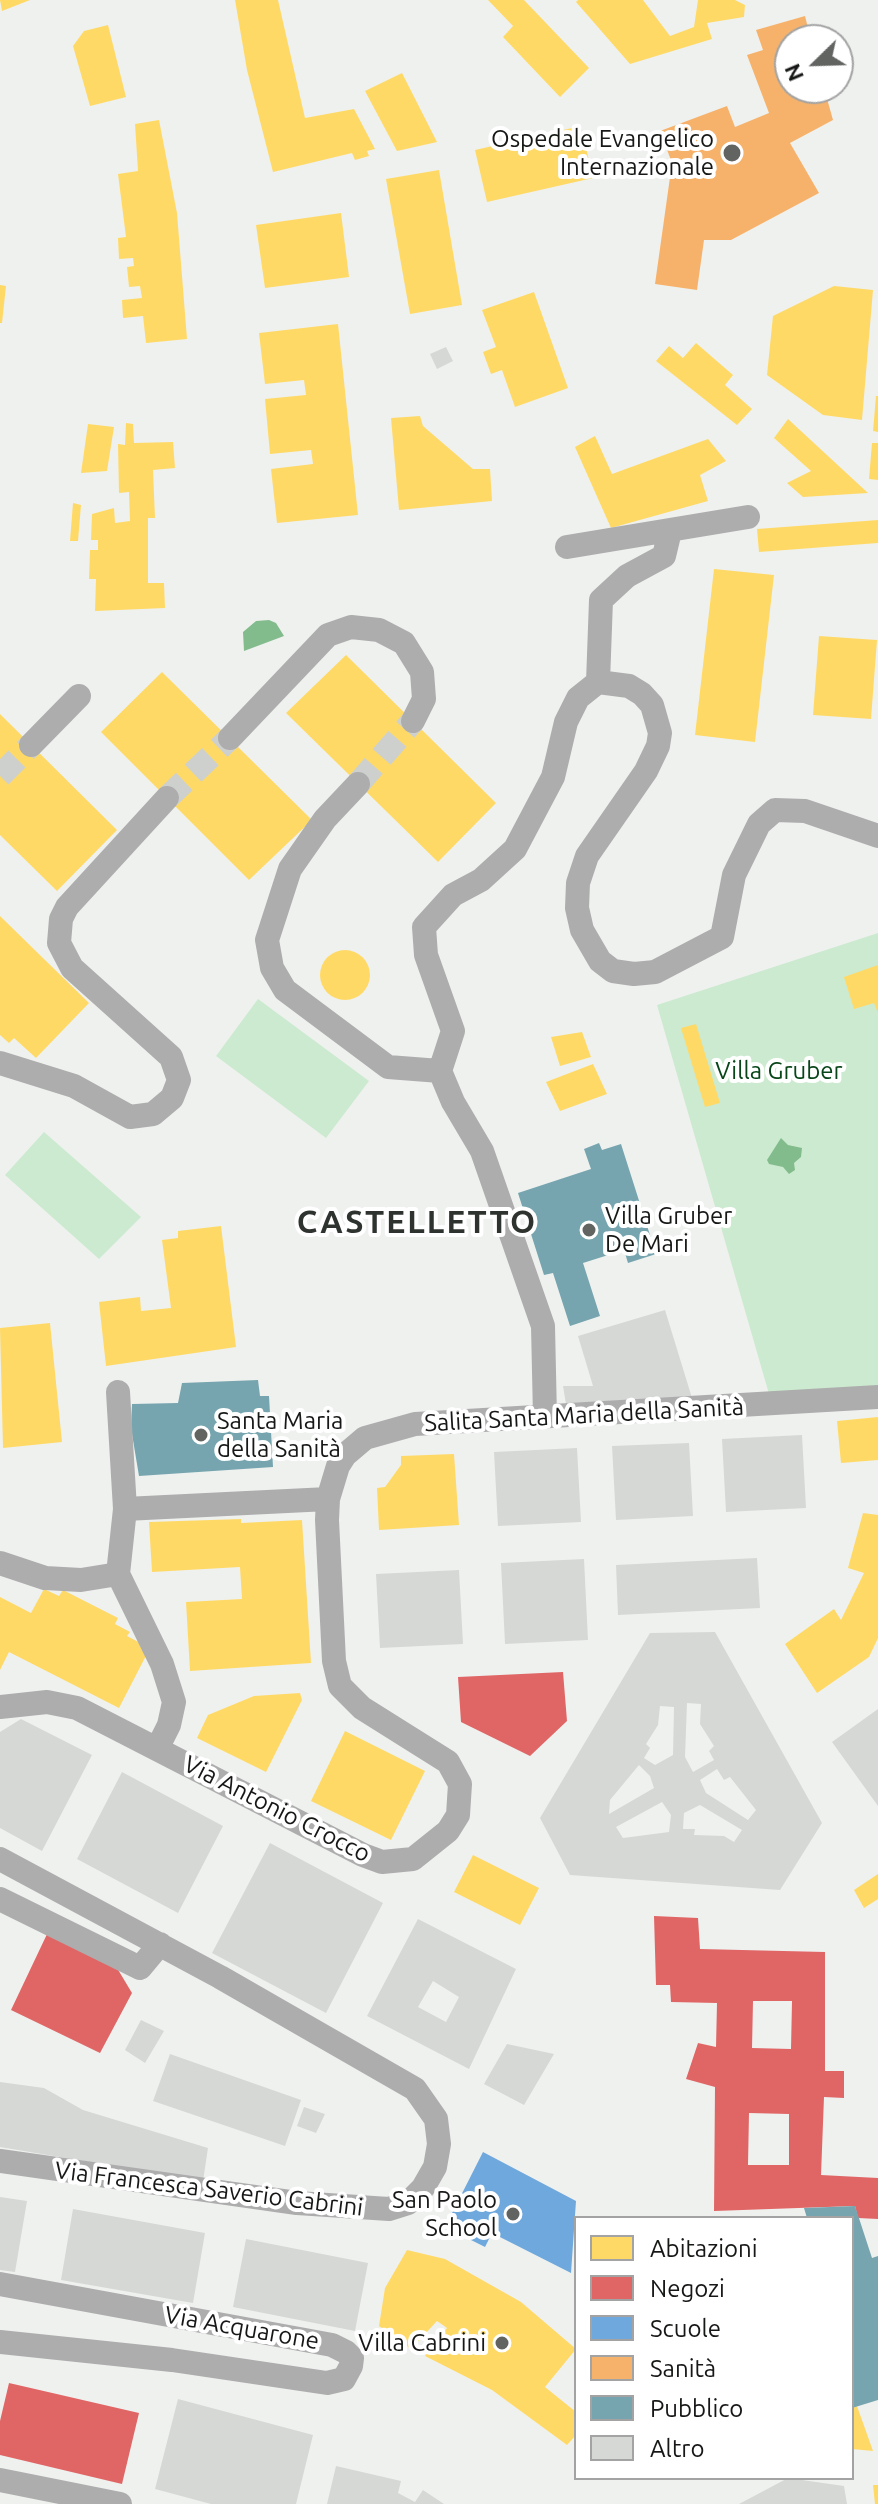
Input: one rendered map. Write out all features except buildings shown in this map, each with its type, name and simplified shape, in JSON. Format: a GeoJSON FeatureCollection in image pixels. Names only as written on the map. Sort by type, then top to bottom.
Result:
{"type":"FeatureCollection","features":[{"type":"Feature","properties":{"kind":"street"},"geometry":{"type":"LineString","coordinates":[[567,547],[748,517]]}},
{"type":"Feature","properties":{"kind":"street"},"geometry":{"type":"LineString","coordinates":[[598,682],[601,600],[613,586],[664,556],[670,531]]}},
{"type":"Feature","properties":{"kind":"street"},"geometry":{"type":"LineString","coordinates":[[230,738],[328,635],[351,627],[379,630],[404,643],[422,672],[424,699],[413,721]]}},
{"type":"Feature","properties":{"kind":"street"},"geometry":{"type":"LineString","coordinates":[[545,1417],[543,1326],[482,1151],[453,1102],[440,1071],[453,1031],[426,955],[424,927],[453,895],[481,880],[515,849],[553,777],[566,722],[578,698],[598,682],[629,686],[642,694],[652,705],[660,733],[646,771],[581,870],[577,908],[588,943],[600,961],[613,971],[644,974],[663,969],[722,937],[734,875],[759,824],[775,810],[805,811],[878,836]]}},
{"type":"Feature","properties":{"kind":"street"},"geometry":{"type":"LineString","coordinates":[[31,745],[79,696]]}},
{"type":"Feature","properties":{"kind":"street"},"geometry":{"type":"LineString","coordinates":[[358,784],[325,819],[290,869],[267,940],[272,968],[285,990],[388,1067],[440,1071]]}},
{"type":"Feature","properties":{"kind":"street"},"geometry":{"type":"LineString","coordinates":[[0,1063],[74,1086],[130,1117],[153,1114],[172,1098],[179,1080],[171,1057],[72,968],[64,958],[59,930],[67,907],[167,798]]}},
{"type":"Feature","properties":{"kind":"street"},"geometry":{"type":"LineString","coordinates":[[118,1392],[125,1509],[118,1574],[162,1664],[174,1702],[169,1725],[157,1749]]}},
{"type":"Feature","properties":{"kind":"street","name":"Salita Santa Maria della Sanità"},"geometry":{"type":"LineString","coordinates":[[328,1499],[338,1466],[365,1438],[415,1424],[878,1397]]}},
{"type":"Feature","properties":{"kind":"street"},"geometry":{"type":"LineString","coordinates":[[125,1509],[328,1499]]}},
{"type":"Feature","properties":{"kind":"street","name":"Via Antonio Crocco"},"geometry":{"type":"LineString","coordinates":[[0,1707],[27,1702],[69,1706],[382,1862],[413,1859],[448,1831],[461,1805],[460,1784],[453,1766],[431,1748],[362,1708],[340,1686],[334,1661],[328,1499]]}},
{"type":"Feature","properties":{"kind":"street"},"geometry":{"type":"LineString","coordinates":[[0,1563],[45,1578],[81,1580],[118,1574]]}},
{"type":"Feature","properties":{"kind":"street"},"geometry":{"type":"LineString","coordinates":[[0,1859],[160,1944],[140,1968],[0,1899]]}},
{"type":"Feature","properties":{"kind":"street","name":"Via Francesca Saverio Cabrini"},"geometry":{"type":"LineString","coordinates":[[0,2161],[353,2208],[389,2209],[415,2197],[435,2167],[439,2132],[431,2108],[415,2089],[160,1944]]}},
{"type":"Feature","properties":{"kind":"street","name":"Via Acquarone"},"geometry":{"type":"LineString","coordinates":[[0,2284],[332,2345],[352,2358],[344,2379],[327,2383],[207,2365],[0,2342]]}},
{"type":"Feature","properties":{"kind":"street"},"geometry":{"type":"LineString","coordinates":[[0,2480],[120,2504]]}},
{"type":"Feature","properties":{"kind":"green space","name":"Villa Gruber"},"geometry":{"type":"Polygon","coordinates":[[[878,933],[878,1389],[769,1394],[657,1005],[878,933]]]}},
{"type":"Feature","properties":{"kind":"green space"},"geometry":{"type":"Polygon","coordinates":[[[258,999],[369,1081],[326,1138],[216,1056],[258,999]]]}},
{"type":"Feature","properties":{"kind":"green space"},"geometry":{"type":"Polygon","coordinates":[[[44,1132],[141,1217],[99,1259],[5,1175],[44,1132]]]}},
{"type":"Feature","properties":{"kind":"shaded area"},"geometry":{"type":"Polygon","coordinates":[[[256,621],[276,623],[284,636],[244,651],[243,632],[256,621]]]}},
{"type":"Feature","properties":{"kind":"shaded area"},"geometry":{"type":"Polygon","coordinates":[[[781,1138],[788,1145],[802,1148],[801,1157],[794,1163],[795,1170],[789,1174],[783,1167],[769,1164],[767,1160],[781,1138]]]}},
{"type":"Feature","properties":{"kind":"tunnel"},"geometry":{"type":"LineString","coordinates":[[358,784],[413,721]]}},
{"type":"Feature","properties":{"kind":"tunnel"},"geometry":{"type":"LineString","coordinates":[[167,798],[230,738]]}},
{"type":"Feature","properties":{"kind":"tunnel"},"geometry":{"type":"LineString","coordinates":[[0,776],[31,745]]}},
{"type":"Feature","properties":{"kind":"place","name":"Ospedale Evangelico Internazionale"},"geometry":{"type":"Point","coordinates":[732,153]}},
{"type":"Feature","properties":{"kind":"place","name":"Villa Gruber De Mari"},"geometry":{"type":"Point","coordinates":[589,1230]}},
{"type":"Feature","properties":{"kind":"place","name":"Santa Maria della Sanità"},"geometry":{"type":"Point","coordinates":[201,1435]}},
{"type":"Feature","properties":{"kind":"place","name":"San Paolo School"},"geometry":{"type":"Point","coordinates":[513,2214]}},
{"type":"Feature","properties":{"kind":"place","name":"Villa Cabrini"},"geometry":{"type":"Point","coordinates":[502,2343]}},
{"type":"Feature","properties":{"kind":"district","name":"CASTELLETTO"},"geometry":{"type":"Point","coordinates":[417,1222]}}]}
